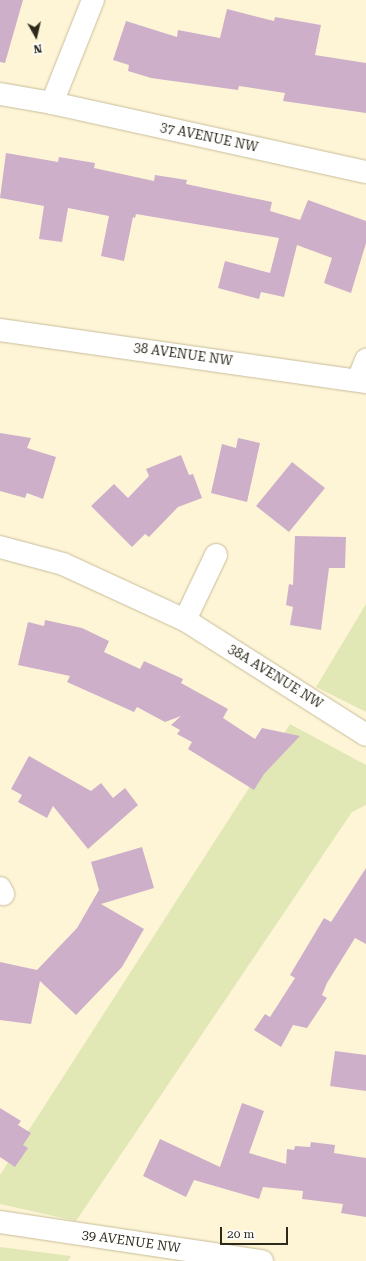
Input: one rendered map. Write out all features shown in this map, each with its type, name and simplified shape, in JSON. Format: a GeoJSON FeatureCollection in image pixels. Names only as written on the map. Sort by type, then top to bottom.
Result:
{"type":"FeatureCollection","features":[{"type":"Feature","properties":{"kind":"street"},"geometry":{"type":"LineString","coordinates":[[52,103],[93,0]]}},
{"type":"Feature","properties":{"kind":"street","name":"37 AVENUE NW"},"geometry":{"type":"LineString","coordinates":[[0,94],[52,103],[366,172]]}},
{"type":"Feature","properties":{"kind":"street","name":"38 AVENUE NW"},"geometry":{"type":"LineString","coordinates":[[0,330],[362,381]]}},
{"type":"Feature","properties":{"kind":"street"},"geometry":{"type":"LineString","coordinates":[[362,381],[366,360]]}},
{"type":"Feature","properties":{"kind":"street","name":"38A AVENUE NW"},"geometry":{"type":"LineString","coordinates":[[0,547],[63,564],[184,620],[366,734]]}},
{"type":"Feature","properties":{"kind":"street"},"geometry":{"type":"LineString","coordinates":[[184,620],[216,555]]}},
{"type":"Feature","properties":{"kind":"street","name":"39 AVENUE NW"},"geometry":{"type":"LineString","coordinates":[[0,1222],[262,1261]]}},
{"type":"Feature","properties":{"kind":"green space"},"geometry":{"type":"Polygon","coordinates":[[[366,604],[366,712],[316,687],[366,604]]]}},
{"type":"Feature","properties":{"kind":"green space"},"geometry":{"type":"Polygon","coordinates":[[[290,724],[366,765],[366,805],[352,812],[76,1221],[0,1204],[0,1175],[290,724]]]}},
{"type":"Feature","properties":{"kind":"green space"},"geometry":{"type":"Polygon","coordinates":[[[0,1247],[71,1256],[68,1261],[0,1261],[0,1247]]]}},
{"type":"Feature","properties":{"kind":"building"},"geometry":{"type":"Polygon","coordinates":[[[0,0],[23,0],[5,63],[0,62],[0,0]]]}},
{"type":"Feature","properties":{"kind":"building"},"geometry":{"type":"Polygon","coordinates":[[[227,9],[274,21],[275,17],[321,25],[315,55],[366,63],[366,113],[283,101],[285,93],[239,86],[238,90],[151,78],[128,71],[129,65],[113,60],[126,21],[177,37],[178,30],[220,38],[227,9]]]}},
{"type":"Feature","properties":{"kind":"building"},"geometry":{"type":"Polygon","coordinates":[[[6,153],[58,162],[59,157],[95,163],[94,168],[154,181],[155,175],[187,180],[186,184],[272,202],[270,211],[300,220],[308,200],[366,221],[366,243],[351,293],[324,283],[332,258],[297,245],[284,297],[261,292],[259,299],[218,288],[225,261],[270,273],[279,238],[136,214],[135,218],[133,217],[124,261],[101,256],[109,216],[68,208],[62,242],[39,239],[44,206],[0,198],[6,153]]]}},
{"type":"Feature","properties":{"kind":"building"},"geometry":{"type":"Polygon","coordinates":[[[0,433],[31,438],[27,448],[56,457],[43,499],[27,493],[25,498],[0,491],[0,433]]]}},
{"type":"Feature","properties":{"kind":"building"},"geometry":{"type":"Polygon","coordinates":[[[238,438],[260,443],[247,502],[211,493],[222,444],[236,448],[238,438]]]}},
{"type":"Feature","properties":{"kind":"building"},"geometry":{"type":"Polygon","coordinates":[[[181,455],[189,475],[193,474],[202,498],[178,507],[149,537],[145,534],[132,547],[91,506],[114,484],[128,498],[149,476],[146,469],[181,455]]]}},
{"type":"Feature","properties":{"kind":"building"},"geometry":{"type":"Polygon","coordinates":[[[292,462],[325,488],[289,532],[256,506],[292,462]]]}},
{"type":"Feature","properties":{"kind":"building"},"geometry":{"type":"Polygon","coordinates":[[[295,536],[346,537],[345,568],[329,568],[321,630],[290,625],[293,607],[286,605],[289,584],[293,585],[295,536]]]}},
{"type":"Feature","properties":{"kind":"building"},"geometry":{"type":"Polygon","coordinates":[[[45,620],[82,628],[109,641],[104,652],[140,669],[144,661],[183,679],[181,683],[228,709],[223,718],[255,739],[262,728],[300,736],[264,774],[254,790],[188,749],[192,742],[177,734],[180,730],[171,725],[181,716],[165,722],[137,707],[134,712],[67,682],[70,676],[18,665],[28,622],[44,626],[45,620]]]}},
{"type":"Feature","properties":{"kind":"building"},"geometry":{"type":"Polygon","coordinates":[[[29,756],[91,791],[101,783],[113,798],[125,788],[138,805],[88,849],[53,806],[47,818],[18,802],[22,795],[11,789],[29,756]]]}},
{"type":"Feature","properties":{"kind":"building"},"geometry":{"type":"Polygon","coordinates":[[[142,847],[154,888],[101,904],[144,929],[122,967],[76,1015],[40,981],[31,1024],[0,1020],[0,962],[37,970],[77,928],[99,890],[91,862],[142,847]]]}},
{"type":"Feature","properties":{"kind":"building"},"geometry":{"type":"Polygon","coordinates":[[[366,868],[366,944],[355,938],[327,983],[322,995],[327,998],[307,1028],[293,1025],[281,1047],[254,1030],[265,1014],[270,1017],[295,978],[290,975],[324,918],[331,922],[366,868]]]}},
{"type":"Feature","properties":{"kind":"building"},"geometry":{"type":"Polygon","coordinates":[[[335,1051],[366,1055],[366,1091],[330,1086],[335,1051]]]}},
{"type":"Feature","properties":{"kind":"building"},"geometry":{"type":"Polygon","coordinates":[[[242,1103],[264,1111],[249,1153],[286,1164],[287,1149],[294,1150],[295,1146],[310,1147],[311,1142],[335,1145],[334,1153],[366,1158],[366,1217],[341,1213],[343,1204],[302,1199],[303,1191],[263,1187],[259,1199],[194,1180],[186,1197],[143,1176],[160,1139],[220,1167],[242,1103]]]}},
{"type":"Feature","properties":{"kind":"building"},"geometry":{"type":"Polygon","coordinates":[[[0,1108],[21,1121],[18,1125],[31,1133],[23,1145],[28,1148],[15,1167],[0,1157],[0,1108]]]}}]}
